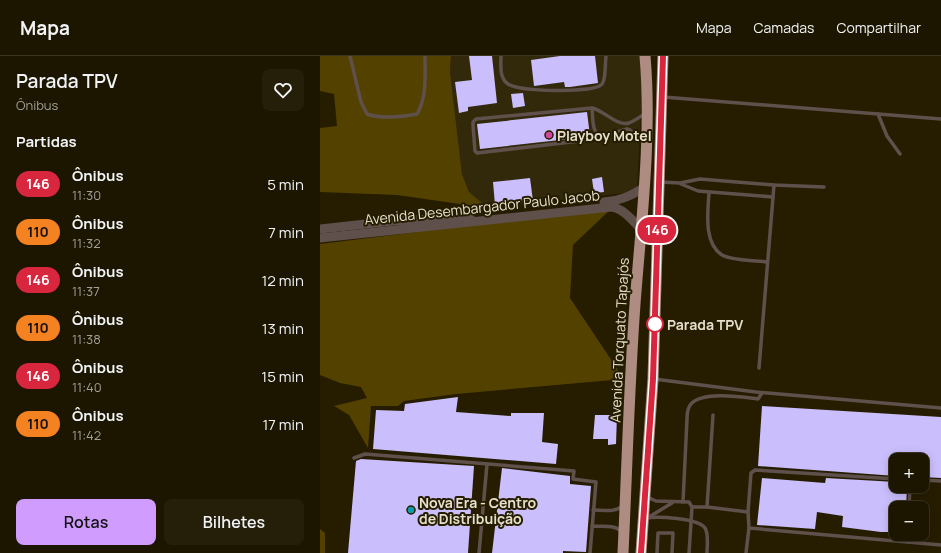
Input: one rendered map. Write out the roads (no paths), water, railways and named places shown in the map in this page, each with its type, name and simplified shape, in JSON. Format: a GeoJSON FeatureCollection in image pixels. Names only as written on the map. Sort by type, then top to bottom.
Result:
{"type":"FeatureCollection","features":[{"type":"Feature","properties":{"kind":"highway","name":"Avenida Torquato Tapajós"},"geometry":{"type":"LineString","coordinates":[[623,553],[634,315],[646,142],[647,107],[645,56]]}},
{"type":"Feature","properties":{"kind":"highway"},"geometry":{"type":"LineString","coordinates":[[647,107],[652,56]]}},
{"type":"Feature","properties":{"kind":"highway"},"geometry":{"type":"LineString","coordinates":[[641,553],[646,518],[644,495],[650,434],[653,379],[663,56]]}},
{"type":"Feature","properties":{"kind":"street","name":"Avenida Desembargador Paulo Jacob"},"geometry":{"type":"LineString","coordinates":[[320,238],[376,228],[619,201],[643,188]]}},
{"type":"Feature","properties":{"kind":"street","name":"Avenida Desembargador Paulo Jacob"},"geometry":{"type":"LineString","coordinates":[[320,229],[376,228],[611,207],[622,211],[640,228]]}},
{"type":"Feature","properties":{"kind":"lane"},"geometry":{"type":"LineString","coordinates":[[350,56],[361,102],[367,114],[373,116],[408,116],[417,114],[421,107],[424,94],[425,56]]}},
{"type":"Feature","properties":{"kind":"lane"},"geometry":{"type":"LineString","coordinates":[[502,56],[501,74],[506,84],[534,90],[562,91],[595,88],[601,85],[604,82],[606,56]]}},
{"type":"Feature","properties":{"kind":"lane"},"geometry":{"type":"LineString","coordinates":[[662,97],[941,119]]}},
{"type":"Feature","properties":{"kind":"lane"},"geometry":{"type":"LineString","coordinates":[[646,142],[627,129],[588,140],[480,153],[475,151],[473,122],[476,119],[592,108],[599,109],[616,121],[624,124],[629,123],[647,107]]}},
{"type":"Feature","properties":{"kind":"lane"},"geometry":{"type":"LineString","coordinates":[[592,108],[595,129],[599,136]]}},
{"type":"Feature","properties":{"kind":"lane"},"geometry":{"type":"LineString","coordinates":[[878,114],[888,136],[900,154]]}},
{"type":"Feature","properties":{"kind":"lane"},"geometry":{"type":"LineString","coordinates":[[658,182],[680,183],[700,179],[774,185],[824,187]]}},
{"type":"Feature","properties":{"kind":"lane"},"geometry":{"type":"LineString","coordinates":[[680,183],[698,191],[773,197]]}},
{"type":"Feature","properties":{"kind":"lane"},"geometry":{"type":"LineString","coordinates":[[759,368],[774,185]]}},
{"type":"Feature","properties":{"kind":"lane"},"geometry":{"type":"LineString","coordinates":[[709,192],[708,228],[711,246],[722,255],[732,258],[768,262]]}},
{"type":"Feature","properties":{"kind":"lane"},"geometry":{"type":"LineString","coordinates":[[653,379],[762,393],[941,408]]}},
{"type":"Feature","properties":{"kind":"lane"},"geometry":{"type":"LineString","coordinates":[[683,502],[687,410],[691,404],[699,399],[718,396],[758,399],[762,393]]}},
{"type":"Feature","properties":{"kind":"lane"},"geometry":{"type":"LineString","coordinates":[[707,507],[713,415]]}},
{"type":"Feature","properties":{"kind":"lane"},"geometry":{"type":"LineString","coordinates":[[354,458],[365,454],[574,471],[573,479],[596,482],[590,553]]}},
{"type":"Feature","properties":{"kind":"lane"},"geometry":{"type":"LineString","coordinates":[[479,553],[487,464]]}},
{"type":"Feature","properties":{"kind":"lane"},"geometry":{"type":"LineString","coordinates":[[746,553],[752,473],[755,470],[889,479]]}},
{"type":"Feature","properties":{"kind":"lane"},"geometry":{"type":"LineString","coordinates":[[929,480],[941,481]]}},
{"type":"Feature","properties":{"kind":"lane"},"geometry":{"type":"LineString","coordinates":[[644,495],[656,501],[689,502],[692,507],[689,553]]}},
{"type":"Feature","properties":{"kind":"lane"},"geometry":{"type":"LineString","coordinates":[[593,510],[617,510],[626,502]]}},
{"type":"Feature","properties":{"kind":"lane"},"geometry":{"type":"LineString","coordinates":[[646,518],[673,502]]}},
{"type":"Feature","properties":{"kind":"lane"},"geometry":{"type":"LineString","coordinates":[[692,507],[707,507],[748,512]]}},
{"type":"Feature","properties":{"kind":"lane"},"geometry":{"type":"LineString","coordinates":[[646,518],[690,520],[704,527],[706,530],[707,553]]}},
{"type":"Feature","properties":{"kind":"lane"},"geometry":{"type":"LineString","coordinates":[[592,526],[617,528],[624,536]]}},
{"type":"Feature","properties":{"kind":"lane"},"geometry":{"type":"LineString","coordinates":[[749,528],[941,545]]}},
{"type":"Feature","properties":{"kind":"lane"},"geometry":{"type":"LineString","coordinates":[[657,553],[658,532],[673,533],[672,553]]}},
{"type":"Feature","properties":{"kind":"place","name":"Playboy Motel"},"geometry":{"type":"Point","coordinates":[549,135]}},
{"type":"Feature","properties":{"kind":"place","name":"Parada TPV"},"geometry":{"type":"Point","coordinates":[655,324]}},
{"type":"Feature","properties":{"kind":"place","name":"Nova Era - Centro de Distribuição"},"geometry":{"type":"Point","coordinates":[411,510]}}]}
